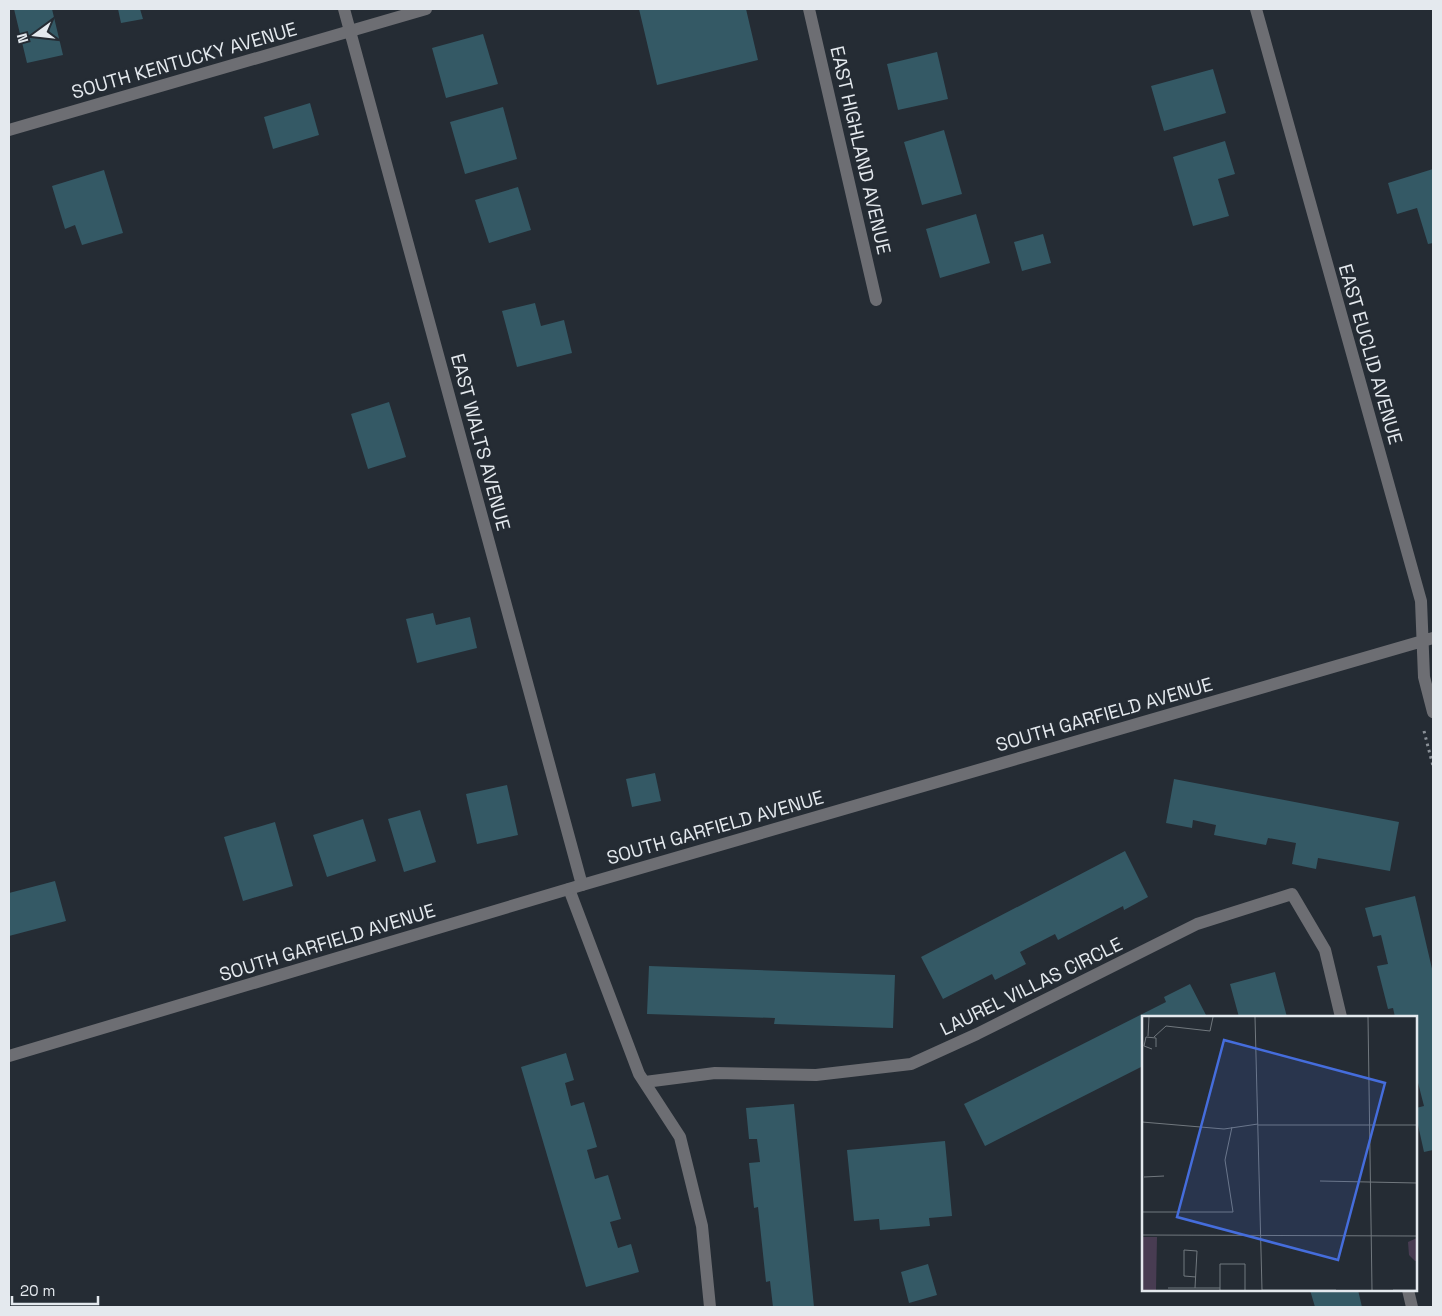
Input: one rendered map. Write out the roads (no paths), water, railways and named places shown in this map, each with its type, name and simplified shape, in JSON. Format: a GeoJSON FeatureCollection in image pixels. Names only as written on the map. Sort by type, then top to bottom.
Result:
{"type":"FeatureCollection","features":[{"type":"Feature","properties":{"kind":"street","name":"EAST WALTS AVENUE"},"geometry":{"type":"LineString","coordinates":[[344,9],[582,885]]}},
{"type":"Feature","properties":{"kind":"street","name":"SOUTH KENTUCKY AVENUE"},"geometry":{"type":"LineString","coordinates":[[9,130],[426,9]]}},
{"type":"Feature","properties":{"kind":"street","name":"EAST HIGHLAND AVENUE"},"geometry":{"type":"LineString","coordinates":[[809,9],[876,300]]}},
{"type":"Feature","properties":{"kind":"street","name":"EAST EUCLID AVENUE"},"geometry":{"type":"LineString","coordinates":[[1256,9],[1421,602],[1428,639],[1424,677],[1433,712]]}},
{"type":"Feature","properties":{"kind":"street","name":"SOUTH GARFIELD AVENUE"},"geometry":{"type":"LineString","coordinates":[[9,1056],[582,885],[1428,639]]}},
{"type":"Feature","properties":{"kind":"street"},"geometry":{"type":"LineString","coordinates":[[569,889],[639,1074],[680,1137],[702,1226],[710,1307]]}},
{"type":"Feature","properties":{"kind":"street","name":"LAUREL VILLAS CIRCLE"},"geometry":{"type":"LineString","coordinates":[[645,1082],[715,1073],[816,1076],[911,1064],[977,1034],[1197,924],[1292,894],[1325,950],[1341,1016]]}},
{"type":"Feature","properties":{"kind":"street"},"geometry":{"type":"LineString","coordinates":[[1408,1291],[1412,1307]]}}]}
